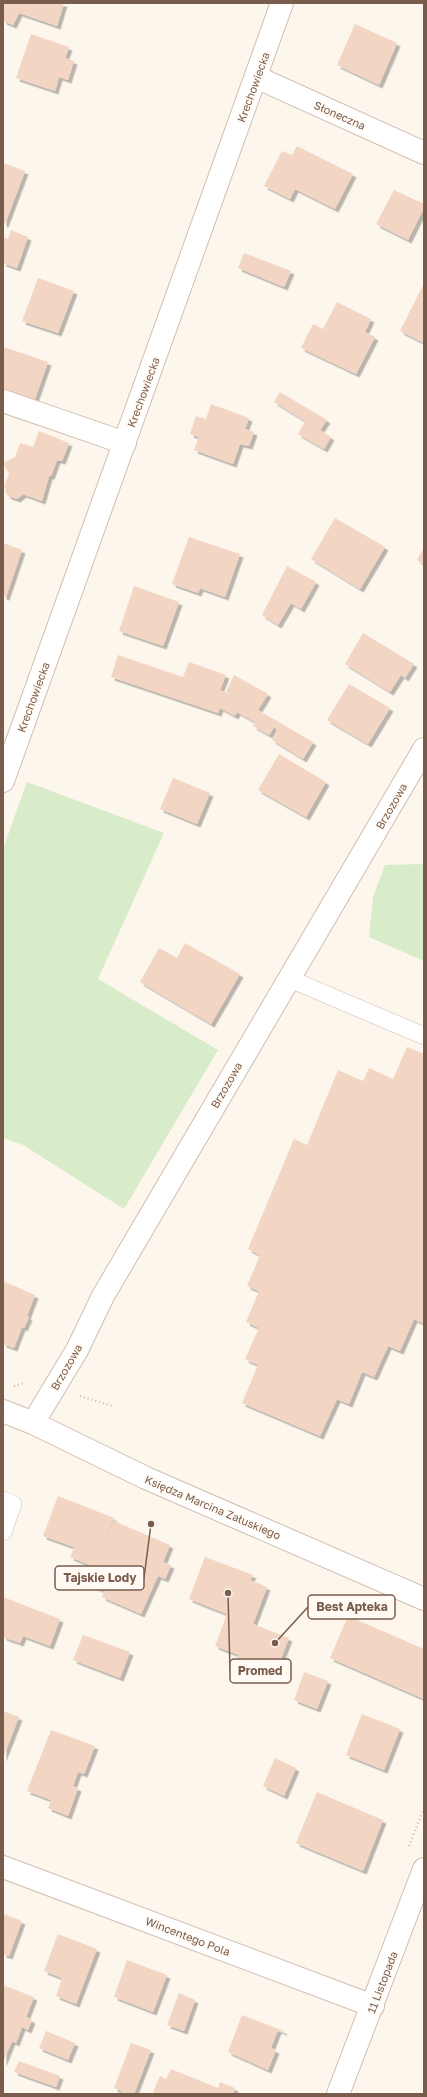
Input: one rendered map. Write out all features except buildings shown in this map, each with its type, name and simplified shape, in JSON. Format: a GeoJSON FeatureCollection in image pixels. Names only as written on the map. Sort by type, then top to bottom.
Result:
{"type":"FeatureCollection","features":[{"type":"Feature","properties":{"kind":"street","name":"Krechowiecka"},"geometry":{"type":"LineString","coordinates":[[3,781],[282,3]]}},
{"type":"Feature","properties":{"kind":"street","name":"Słoneczna"},"geometry":{"type":"LineString","coordinates":[[256,77],[424,153]]}},
{"type":"Feature","properties":{"kind":"street"},"geometry":{"type":"LineString","coordinates":[[3,401],[125,442]]}},
{"type":"Feature","properties":{"kind":"street","name":"Brzozowa"},"geometry":{"type":"LineString","coordinates":[[33,1423],[77,1350],[103,1296],[424,749]]}},
{"type":"Feature","properties":{"kind":"street","name":"Księdza Marcina Załuskiego"},"geometry":{"type":"LineString","coordinates":[[3,1411],[33,1423],[146,1478],[424,1599]]}},
{"type":"Feature","properties":{"kind":"street","name":"Wincentego Pola"},"geometry":{"type":"LineString","coordinates":[[3,1867],[373,2006]]}},
{"type":"Feature","properties":{"kind":"street","name":"11 Listopada"},"geometry":{"type":"LineString","coordinates":[[338,2094],[373,2006],[424,1869]]}},
{"type":"Feature","properties":{"kind":"lane"},"geometry":{"type":"LineString","coordinates":[[290,979],[424,1036]]}},
{"type":"Feature","properties":{"kind":"lane"},"geometry":{"type":"LineString","coordinates":[[3,1500],[13,1504],[3,1532]]}},
{"type":"Feature","properties":{"kind":"path"},"geometry":{"type":"LineString","coordinates":[[8,1385],[12,1387],[29,1380]]}},
{"type":"Feature","properties":{"kind":"path"},"geometry":{"type":"LineString","coordinates":[[77,1395],[112,1406]]}},
{"type":"Feature","properties":{"kind":"green space"},"geometry":{"type":"Polygon","coordinates":[[[27,782],[164,833],[98,979],[218,1050],[124,1209],[23,1145],[3,1138],[3,849],[27,782]]]}},
{"type":"Feature","properties":{"kind":"green space"},"geometry":{"type":"Polygon","coordinates":[[[385,865],[424,865],[424,961],[369,937],[373,897],[385,865]]]}},
{"type":"Feature","properties":{"kind":"place","name":"Tajskie Lody"},"geometry":{"type":"Point","coordinates":[151,1524]}},
{"type":"Feature","properties":{"kind":"place","name":"Promed"},"geometry":{"type":"Point","coordinates":[228,1593]}},
{"type":"Feature","properties":{"kind":"place","name":"Best Apteka"},"geometry":{"type":"Point","coordinates":[275,1643]}}]}
